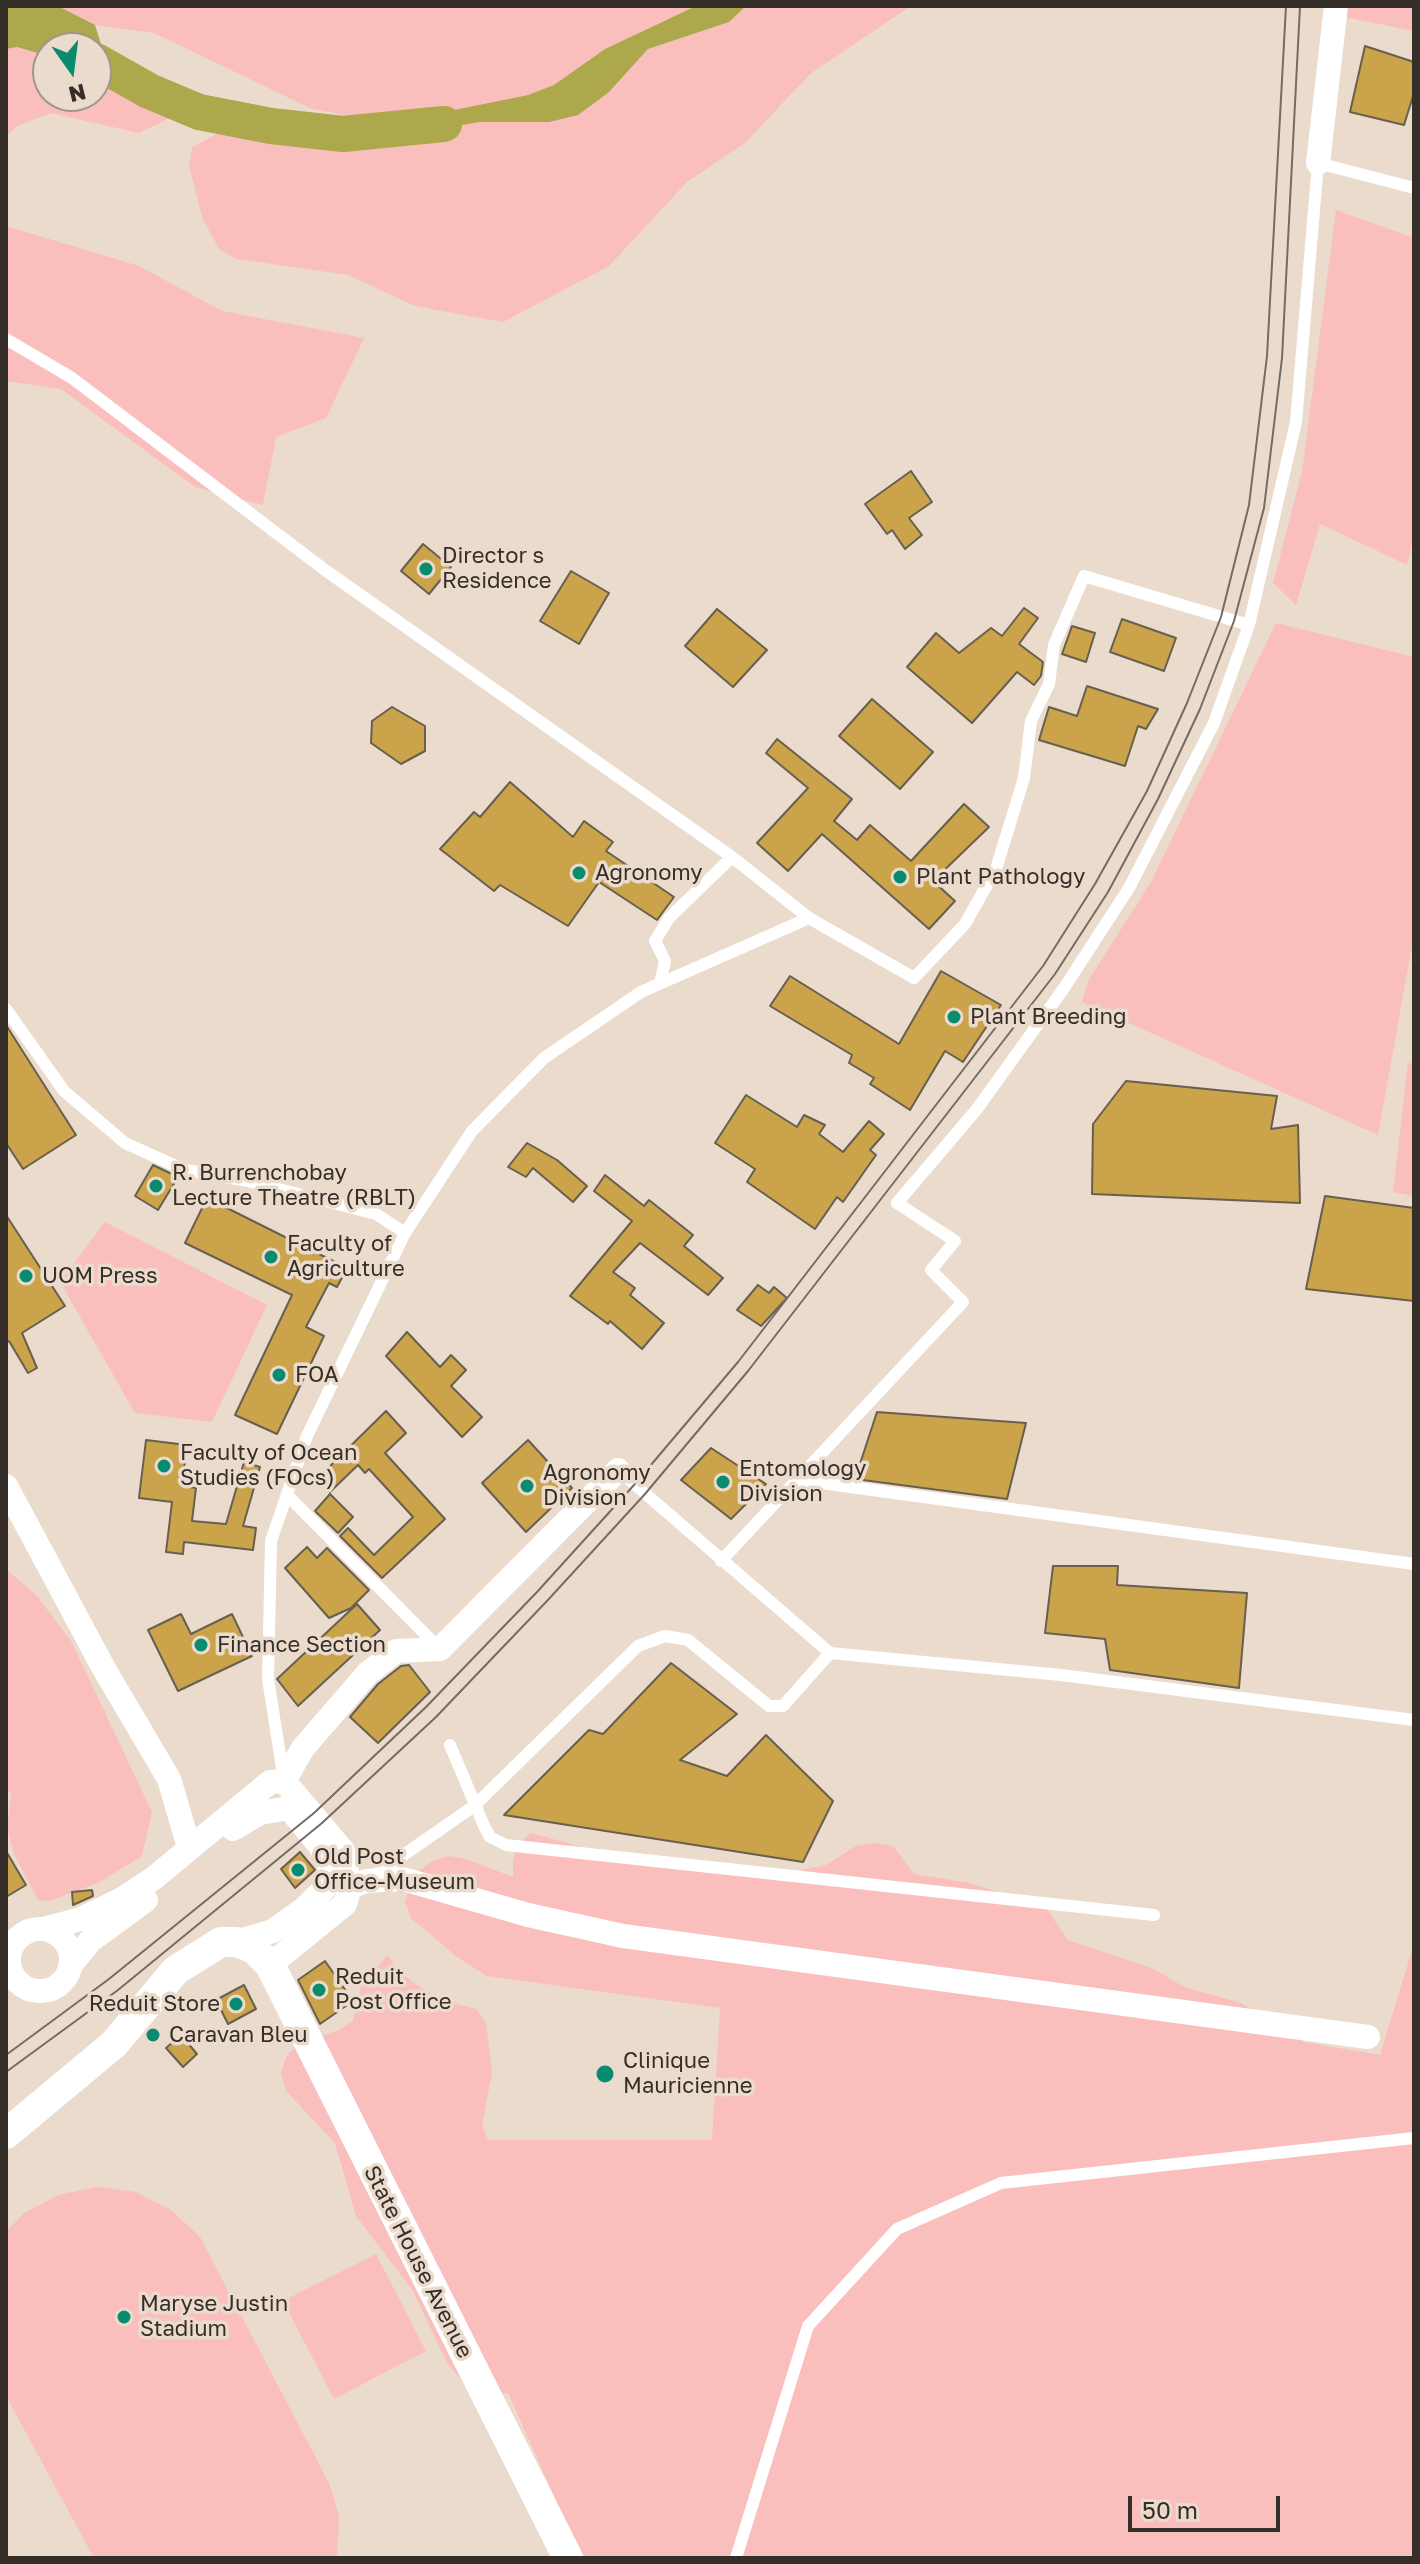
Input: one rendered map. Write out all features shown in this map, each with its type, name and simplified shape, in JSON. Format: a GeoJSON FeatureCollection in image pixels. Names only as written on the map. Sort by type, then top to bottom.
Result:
{"type":"FeatureCollection","features":[{"type":"Feature","properties":{"kind":"street"},"geometry":{"type":"LineString","coordinates":[[1318,163],[1336,6]]}},
{"type":"Feature","properties":{"kind":"street"},"geometry":{"type":"LineString","coordinates":[[284,1781],[303,1748],[368,1673],[396,1651],[440,1649],[618,1470]]}},
{"type":"Feature","properties":{"kind":"street"},"geometry":{"type":"LineString","coordinates":[[6,1486],[103,1667],[169,1779],[189,1847]]}},
{"type":"Feature","properties":{"kind":"street"},"geometry":{"type":"LineString","coordinates":[[6,2134],[114,2044],[176,1970],[221,1942],[236,1942],[273,1931],[305,1908],[328,1881],[329,1861],[289,1808],[260,1813],[231,1830],[176,1878],[90,1941],[70,1966],[65,1980],[47,1991],[26,1989],[11,1982],[8,1964],[13,1944],[29,1931],[81,1919],[122,1899],[154,1878],[270,1782],[284,1781]]}},
{"type":"Feature","properties":{"kind":"street"},"geometry":{"type":"LineString","coordinates":[[284,1781],[343,1851],[358,1884]]}},
{"type":"Feature","properties":{"kind":"street"},"geometry":{"type":"LineString","coordinates":[[154,1878],[171,1848],[178,1804]]}},
{"type":"Feature","properties":{"kind":"street"},"geometry":{"type":"LineString","coordinates":[[236,1942],[253,1948],[270,1965],[345,1904],[358,1884],[394,1879],[416,1882],[528,1915],[623,1936],[1368,2037]]}},
{"type":"Feature","properties":{"kind":"street"},"geometry":{"type":"LineString","coordinates":[[43,1929],[65,1942],[70,1966]]}},
{"type":"Feature","properties":{"kind":"street","name":"State House Avenue"},"geometry":{"type":"LineString","coordinates":[[270,1965],[568,2558]]}},
{"type":"Feature","properties":{"kind":"lane"},"geometry":{"type":"LineString","coordinates":[[721,1561],[963,1302],[931,1270],[955,1241],[897,1203],[977,1109],[1064,988],[1129,888],[1214,723],[1249,625],[1296,422],[1318,163],[1414,188]]}},
{"type":"Feature","properties":{"kind":"lane"},"geometry":{"type":"LineString","coordinates":[[6,339],[72,378],[325,570],[732,857],[809,918],[914,978],[965,924],[996,869],[1024,778],[1031,721],[1049,684],[1054,645],[1084,576],[1249,625]]}},
{"type":"Feature","properties":{"kind":"lane"},"geometry":{"type":"LineString","coordinates":[[660,983],[665,961],[655,941],[669,918],[732,857]]}},
{"type":"Feature","properties":{"kind":"lane"},"geometry":{"type":"LineString","coordinates":[[284,1781],[268,1679],[271,1541],[307,1436],[405,1233],[472,1131],[544,1058],[641,992],[809,918]]}},
{"type":"Feature","properties":{"kind":"lane"},"geometry":{"type":"LineString","coordinates":[[6,1009],[64,1091],[125,1143],[185,1170],[248,1181],[376,1214],[405,1233]]}},
{"type":"Feature","properties":{"kind":"lane"},"geometry":{"type":"LineString","coordinates":[[618,1470],[830,1653],[1061,1675],[1414,1720]]}},
{"type":"Feature","properties":{"kind":"lane"},"geometry":{"type":"LineString","coordinates":[[799,1480],[1414,1564]]}},
{"type":"Feature","properties":{"kind":"lane"},"geometry":{"type":"LineString","coordinates":[[287,1495],[440,1649]]}},
{"type":"Feature","properties":{"kind":"lane"},"geometry":{"type":"LineString","coordinates":[[358,1884],[474,1806],[638,1646],[665,1636],[688,1640],[769,1706],[783,1706],[830,1653]]}},
{"type":"Feature","properties":{"kind":"lane"},"geometry":{"type":"LineString","coordinates":[[450,1745],[490,1837],[506,1845],[1154,1915]]}},
{"type":"Feature","properties":{"kind":"lane"},"geometry":{"type":"LineString","coordinates":[[736,2558],[808,2326],[897,2229],[1001,2183],[1414,2138]]}},
{"type":"Feature","properties":{"kind":"shaded area"},"geometry":{"type":"Polygon","coordinates":[[[21,6],[58,6],[95,25],[97,32],[32,32],[32,51],[17,47],[6,49],[6,36],[21,6]]]}},
{"type":"Feature","properties":{"kind":"shaded area"},"geometry":{"type":"Polygon","coordinates":[[[58,6],[696,6],[605,49],[554,85],[528,95],[390,123],[312,109],[154,33],[95,25],[58,6]]]}},
{"type":"Feature","properties":{"kind":"shaded area"},"geometry":{"type":"Polygon","coordinates":[[[696,6],[746,6],[729,22],[648,49],[609,92],[578,115],[549,122],[480,122],[425,131],[397,132],[390,123],[528,95],[554,85],[605,49],[696,6]]]}},
{"type":"Feature","properties":{"kind":"shaded area"},"geometry":{"type":"Polygon","coordinates":[[[746,6],[911,6],[810,74],[746,142],[687,182],[609,266],[503,322],[415,306],[348,275],[237,259],[220,250],[203,220],[189,166],[192,147],[236,124],[333,141],[480,122],[549,122],[609,92],[648,49],[729,22],[746,6]]]}},
{"type":"Feature","properties":{"kind":"shaded area"},"geometry":{"type":"Polygon","coordinates":[[[1337,6],[1414,6],[1414,31],[1335,15],[1337,6]]]}},
{"type":"Feature","properties":{"kind":"shaded area"},"geometry":{"type":"Polygon","coordinates":[[[17,47],[32,51],[32,112],[112,112],[112,72],[115,72],[168,81],[184,111],[139,133],[51,113],[17,126],[6,136],[6,49],[17,47]]]}},
{"type":"Feature","properties":{"kind":"shaded area"},"geometry":{"type":"Polygon","coordinates":[[[1336,210],[1414,238],[1414,535],[1407,565],[1320,524],[1296,605],[1273,583],[1302,472],[1336,210]]]}},
{"type":"Feature","properties":{"kind":"shaded area"},"geometry":{"type":"Polygon","coordinates":[[[6,226],[139,266],[222,311],[364,338],[326,418],[276,437],[263,505],[195,487],[61,389],[6,381],[6,226]]]}},
{"type":"Feature","properties":{"kind":"shaded area"},"geometry":{"type":"Polygon","coordinates":[[[1276,623],[1414,657],[1414,934],[1378,1135],[1082,1002],[1088,981],[1151,882],[1276,623]]]}},
{"type":"Feature","properties":{"kind":"shaded area"},"geometry":{"type":"Polygon","coordinates":[[[1408,1063],[1414,1064],[1414,1196],[1393,1192],[1408,1063]]]}},
{"type":"Feature","properties":{"kind":"shaded area"},"geometry":{"type":"Polygon","coordinates":[[[105,1222],[267,1305],[212,1422],[135,1413],[60,1282],[105,1222]]]}},
{"type":"Feature","properties":{"kind":"shaded area"},"geometry":{"type":"Polygon","coordinates":[[[6,1569],[37,1596],[71,1641],[152,1812],[142,1856],[98,1883],[49,1901],[38,1900],[13,1852],[7,1827],[11,1796],[6,1785],[6,1569]]]}},
{"type":"Feature","properties":{"kind":"shaded area"},"geometry":{"type":"Polygon","coordinates":[[[531,1833],[600,1852],[793,1872],[826,1865],[856,1846],[874,1843],[893,1846],[914,1874],[970,1883],[1046,1908],[1068,1940],[1154,1969],[1184,1987],[1238,2002],[1300,2033],[1303,2042],[1380,2055],[1414,1944],[1414,2558],[582,2558],[508,2393],[489,2396],[465,2384],[447,2363],[413,2291],[356,2216],[335,2143],[287,2092],[281,2074],[286,2057],[298,2044],[339,2030],[353,2021],[361,1987],[388,1955],[397,1970],[414,1983],[444,2001],[476,2009],[486,2022],[492,2074],[482,2125],[488,2140],[712,2140],[720,2008],[487,1976],[457,1957],[411,1918],[405,1902],[410,1886],[419,1871],[434,1860],[449,1856],[466,1859],[513,1877],[513,1860],[519,1844],[531,1833]]]}},
{"type":"Feature","properties":{"kind":"shaded area","name":"Maryse Justin Stadium"},"geometry":{"type":"Polygon","coordinates":[[[97,2187],[136,2192],[171,2210],[200,2237],[329,2483],[339,2515],[337,2558],[94,2558],[6,2396],[6,2232],[23,2214],[58,2195],[97,2187]]]}},
{"type":"Feature","properties":{"kind":"shaded area"},"geometry":{"type":"Polygon","coordinates":[[[376,2254],[426,2351],[334,2399],[283,2301],[376,2254]]]}},
{"type":"Feature","properties":{"kind":"building"},"geometry":{"type":"Polygon","coordinates":[[[1365,46],[1414,62],[1414,93],[1404,125],[1350,112],[1365,46]]]}},
{"type":"Feature","properties":{"kind":"building"},"geometry":{"type":"Polygon","coordinates":[[[911,471],[932,502],[909,518],[922,535],[905,549],[892,530],[887,534],[865,504],[911,471]]]}},
{"type":"Feature","properties":{"kind":"building","name":"Director s Residence"},"geometry":{"type":"Polygon","coordinates":[[[423,544],[451,567],[429,594],[401,571],[423,544]]]}},
{"type":"Feature","properties":{"kind":"building"},"geometry":{"type":"Polygon","coordinates":[[[571,571],[609,593],[579,644],[540,621],[571,571]]]}},
{"type":"Feature","properties":{"kind":"building"},"geometry":{"type":"Polygon","coordinates":[[[1024,608],[1038,618],[1019,644],[1043,662],[1041,676],[1034,685],[1017,672],[972,723],[907,667],[936,633],[959,653],[991,628],[1002,636],[1024,608]]]}},
{"type":"Feature","properties":{"kind":"building"},"geometry":{"type":"Polygon","coordinates":[[[717,609],[767,650],[733,687],[685,646],[717,609]]]}},
{"type":"Feature","properties":{"kind":"building"},"geometry":{"type":"Polygon","coordinates":[[[1122,619],[1176,638],[1164,671],[1110,652],[1122,619]]]}},
{"type":"Feature","properties":{"kind":"building"},"geometry":{"type":"Polygon","coordinates":[[[1072,626],[1095,633],[1086,662],[1062,654],[1072,626]]]}},
{"type":"Feature","properties":{"kind":"building"},"geometry":{"type":"Polygon","coordinates":[[[1087,686],[1158,709],[1146,729],[1138,726],[1125,766],[1039,740],[1049,707],[1077,716],[1087,686]]]}},
{"type":"Feature","properties":{"kind":"building"},"geometry":{"type":"Polygon","coordinates":[[[872,699],[933,752],[900,789],[839,736],[872,699]]]}},
{"type":"Feature","properties":{"kind":"building"},"geometry":{"type":"Polygon","coordinates":[[[392,707],[425,726],[425,751],[401,764],[371,743],[372,721],[392,707]]]}},
{"type":"Feature","properties":{"kind":"building"},"geometry":{"type":"Polygon","coordinates":[[[777,739],[852,799],[834,821],[857,840],[870,825],[911,861],[964,804],[989,827],[933,881],[955,901],[929,929],[822,834],[788,871],[757,843],[808,788],[766,753],[777,739]]]}},
{"type":"Feature","properties":{"kind":"building"},"geometry":{"type":"Polygon","coordinates":[[[510,782],[573,837],[584,821],[613,842],[606,851],[674,897],[657,920],[599,882],[568,926],[500,885],[494,891],[440,849],[474,812],[480,817],[510,782]]]}},
{"type":"Feature","properties":{"kind":"building"},"geometry":{"type":"Polygon","coordinates":[[[941,971],[1001,1005],[963,1062],[945,1051],[910,1110],[870,1084],[874,1078],[849,1063],[852,1055],[770,1006],[790,976],[899,1044],[941,971]]]}},
{"type":"Feature","properties":{"kind":"building"},"geometry":{"type":"Polygon","coordinates":[[[6,1025],[76,1135],[23,1169],[6,1143],[6,1025]]]}},
{"type":"Feature","properties":{"kind":"building"},"geometry":{"type":"Polygon","coordinates":[[[1126,1081],[1277,1096],[1271,1129],[1298,1125],[1300,1203],[1092,1194],[1093,1124],[1126,1081]]]}},
{"type":"Feature","properties":{"kind":"building"},"geometry":{"type":"Polygon","coordinates":[[[746,1095],[797,1127],[804,1115],[825,1125],[819,1134],[843,1152],[869,1121],[884,1134],[870,1150],[876,1155],[843,1202],[837,1197],[815,1229],[747,1182],[755,1169],[715,1143],[746,1095]]]}},
{"type":"Feature","properties":{"kind":"building"},"geometry":{"type":"Polygon","coordinates":[[[527,1143],[557,1160],[587,1186],[573,1202],[533,1168],[526,1177],[508,1167],[527,1143]]]}},
{"type":"Feature","properties":{"kind":"building","name":"R. Burrenchobay Lecture Theatre (RBLT)"},"geometry":{"type":"Polygon","coordinates":[[[153,1165],[178,1177],[158,1210],[135,1196],[153,1165]]]}},
{"type":"Feature","properties":{"kind":"building"},"geometry":{"type":"Polygon","coordinates":[[[605,1175],[644,1206],[649,1200],[693,1235],[684,1246],[723,1278],[708,1295],[640,1243],[613,1272],[635,1288],[630,1295],[664,1323],[642,1349],[610,1321],[608,1324],[570,1296],[632,1221],[594,1191],[605,1175]]]}},
{"type":"Feature","properties":{"kind":"building"},"geometry":{"type":"Polygon","coordinates":[[[1325,1196],[1414,1208],[1414,1301],[1306,1289],[1325,1196]]]}},
{"type":"Feature","properties":{"kind":"building"},"geometry":{"type":"Polygon","coordinates":[[[207,1198],[347,1268],[337,1287],[329,1283],[306,1327],[324,1336],[277,1434],[235,1415],[292,1295],[185,1243],[207,1198]]]}},
{"type":"Feature","properties":{"kind":"building","name":"UOM Press"},"geometry":{"type":"Polygon","coordinates":[[[6,1215],[65,1306],[22,1333],[37,1368],[28,1373],[9,1341],[6,1343],[6,1215]]]}},
{"type":"Feature","properties":{"kind":"building"},"geometry":{"type":"Polygon","coordinates":[[[758,1285],[769,1293],[774,1287],[787,1298],[761,1326],[737,1310],[758,1285]]]}},
{"type":"Feature","properties":{"kind":"building"},"geometry":{"type":"Polygon","coordinates":[[[407,1332],[440,1367],[451,1355],[466,1370],[451,1386],[482,1417],[462,1437],[386,1356],[407,1332]]]}},
{"type":"Feature","properties":{"kind":"building"},"geometry":{"type":"Polygon","coordinates":[[[386,1411],[406,1433],[385,1453],[445,1519],[382,1578],[340,1536],[348,1528],[374,1555],[413,1517],[369,1469],[365,1473],[358,1465],[330,1492],[317,1479],[386,1411]]]}},
{"type":"Feature","properties":{"kind":"building"},"geometry":{"type":"Polygon","coordinates":[[[877,1412],[1026,1423],[1007,1499],[855,1479],[877,1412]]]}},
{"type":"Feature","properties":{"kind":"building"},"geometry":{"type":"Polygon","coordinates":[[[146,1440],[187,1445],[182,1486],[196,1488],[192,1521],[226,1524],[244,1462],[260,1467],[243,1526],[256,1528],[253,1550],[184,1542],[183,1554],[166,1552],[172,1502],[139,1498],[146,1440]]]}},
{"type":"Feature","properties":{"kind":"building","name":"Agronomy Division"},"geometry":{"type":"Polygon","coordinates":[[[528,1440],[572,1488],[526,1532],[482,1483],[528,1440]]]}},
{"type":"Feature","properties":{"kind":"building","name":"Entomology Division"},"geometry":{"type":"Polygon","coordinates":[[[711,1448],[766,1484],[731,1519],[681,1480],[711,1448]]]}},
{"type":"Feature","properties":{"kind":"building"},"geometry":{"type":"Polygon","coordinates":[[[330,1494],[353,1517],[338,1533],[315,1511],[330,1494]]]}},
{"type":"Feature","properties":{"kind":"building"},"geometry":{"type":"Polygon","coordinates":[[[307,1547],[317,1558],[327,1548],[369,1590],[351,1608],[329,1618],[285,1568],[307,1547]]]}},
{"type":"Feature","properties":{"kind":"building"},"geometry":{"type":"Polygon","coordinates":[[[1053,1566],[1118,1566],[1117,1585],[1247,1593],[1239,1688],[1110,1670],[1105,1639],[1045,1633],[1053,1566]]]}},
{"type":"Feature","properties":{"kind":"building"},"geometry":{"type":"Polygon","coordinates":[[[357,1604],[380,1630],[298,1706],[277,1679],[357,1604]]]}},
{"type":"Feature","properties":{"kind":"building","name":"Finance Section"},"geometry":{"type":"Polygon","coordinates":[[[181,1614],[191,1634],[232,1614],[252,1656],[178,1691],[148,1630],[181,1614]]]}},
{"type":"Feature","properties":{"kind":"building"},"geometry":{"type":"Polygon","coordinates":[[[671,1663],[737,1714],[680,1760],[727,1776],[766,1735],[833,1801],[803,1862],[504,1815],[589,1730],[603,1734],[671,1663]]]}},
{"type":"Feature","properties":{"kind":"building"},"geometry":{"type":"Polygon","coordinates":[[[409,1665],[430,1692],[378,1743],[350,1717],[378,1684],[401,1666],[409,1665]]]}},
{"type":"Feature","properties":{"kind":"building"},"geometry":{"type":"Polygon","coordinates":[[[6,1851],[26,1885],[6,1897],[6,1851]]]}},
{"type":"Feature","properties":{"kind":"building","name":"Old Post Office-Museum"},"geometry":{"type":"Polygon","coordinates":[[[300,1852],[315,1870],[295,1888],[281,1869],[300,1852]]]}},
{"type":"Feature","properties":{"kind":"building"},"geometry":{"type":"Polygon","coordinates":[[[92,1890],[93,1896],[73,1905],[72,1892],[92,1890]]]}},
{"type":"Feature","properties":{"kind":"building"},"geometry":{"type":"Polygon","coordinates":[[[325,1961],[353,2001],[320,2024],[298,1980],[325,1961]]]}},
{"type":"Feature","properties":{"kind":"building","name":"Reduit Store"},"geometry":{"type":"Polygon","coordinates":[[[244,1985],[256,2009],[228,2024],[216,2000],[244,1985]]]}},
{"type":"Feature","properties":{"kind":"building"},"geometry":{"type":"Polygon","coordinates":[[[181,2035],[197,2054],[183,2067],[166,2048],[181,2035]]]}},
{"type":"Feature","properties":{"kind":"waterway"},"geometry":{"type":"LineString","coordinates":[[6,10],[45,32]]}},
{"type":"Feature","properties":{"kind":"waterway"},"geometry":{"type":"LineString","coordinates":[[112,70],[149,91],[199,112],[271,126],[343,134],[444,124]]}},
{"type":"Feature","properties":{"kind":"tram line"},"geometry":{"type":"LineString","coordinates":[[6,2055],[109,1979],[314,1813],[426,1707],[537,1592],[634,1485],[738,1362],[1043,966],[1095,884],[1147,791],[1187,703],[1221,617],[1249,505],[1267,356],[1286,6]]}},
{"type":"Feature","properties":{"kind":"tram line"},"geometry":{"type":"LineString","coordinates":[[6,2072],[118,1990],[322,1823],[436,1717],[547,1601],[645,1494],[748,1371],[1055,974],[1108,892],[1158,799],[1200,709],[1234,621],[1264,508],[1282,358],[1300,6]]}},
{"type":"Feature","properties":{"kind":"place","name":"Director s Residence"},"geometry":{"type":"Point","coordinates":[426,569]}},
{"type":"Feature","properties":{"kind":"place","name":"Agronomy"},"geometry":{"type":"Point","coordinates":[579,873]}},
{"type":"Feature","properties":{"kind":"place","name":"Plant Pathology"},"geometry":{"type":"Point","coordinates":[900,877]}},
{"type":"Feature","properties":{"kind":"place","name":"Plant Breeding"},"geometry":{"type":"Point","coordinates":[954,1017]}},
{"type":"Feature","properties":{"kind":"place","name":"R. Burrenchobay Lecture Theatre (RBLT)"},"geometry":{"type":"Point","coordinates":[156,1186]}},
{"type":"Feature","properties":{"kind":"place","name":"Faculty of Agriculture"},"geometry":{"type":"Point","coordinates":[271,1257]}},
{"type":"Feature","properties":{"kind":"place","name":"UOM Press"},"geometry":{"type":"Point","coordinates":[26,1276]}},
{"type":"Feature","properties":{"kind":"place","name":"FOA"},"geometry":{"type":"Point","coordinates":[279,1375]}},
{"type":"Feature","properties":{"kind":"place","name":"Faculty of Ocean Studies (FOcs)"},"geometry":{"type":"Point","coordinates":[164,1466]}},
{"type":"Feature","properties":{"kind":"place","name":"Entomology Division"},"geometry":{"type":"Point","coordinates":[723,1482]}},
{"type":"Feature","properties":{"kind":"place","name":"Agronomy Division"},"geometry":{"type":"Point","coordinates":[527,1486]}},
{"type":"Feature","properties":{"kind":"place","name":"Finance Section"},"geometry":{"type":"Point","coordinates":[201,1645]}},
{"type":"Feature","properties":{"kind":"place","name":"Old Post Office-Museum"},"geometry":{"type":"Point","coordinates":[298,1870]}},
{"type":"Feature","properties":{"kind":"place","name":"Reduit Post Office"},"geometry":{"type":"Point","coordinates":[319,1990]}},
{"type":"Feature","properties":{"kind":"place","name":"Reduit Store"},"geometry":{"type":"Point","coordinates":[236,2004]}},
{"type":"Feature","properties":{"kind":"place","name":"Caravan Bleu"},"geometry":{"type":"Point","coordinates":[153,2035]}},
{"type":"Feature","properties":{"kind":"place","name":"Clinique Mauricienne"},"geometry":{"type":"Point","coordinates":[605,2074]}},
{"type":"Feature","properties":{"kind":"place","name":"Maryse Justin Stadium"},"geometry":{"type":"Point","coordinates":[124,2317]}}]}
